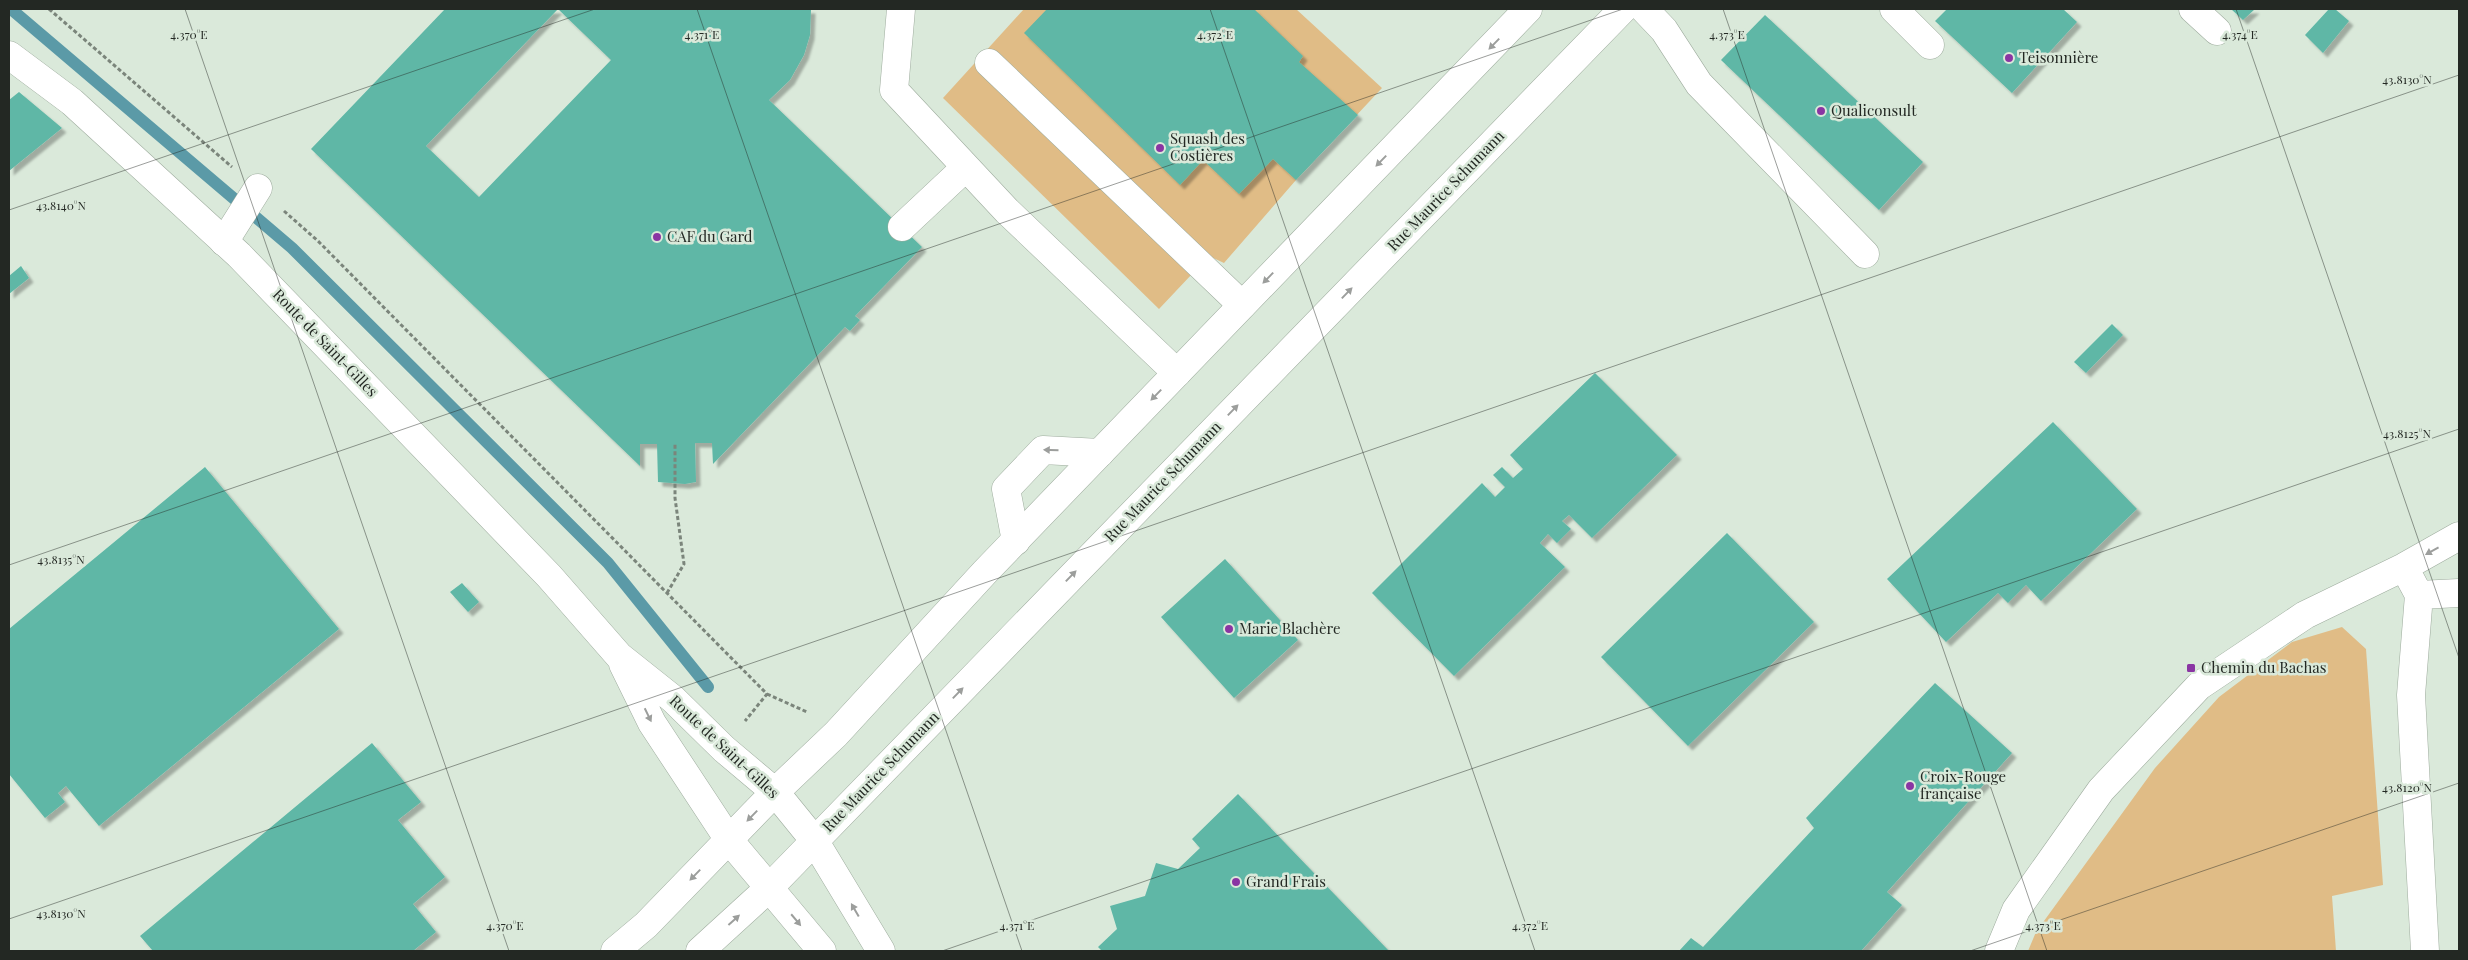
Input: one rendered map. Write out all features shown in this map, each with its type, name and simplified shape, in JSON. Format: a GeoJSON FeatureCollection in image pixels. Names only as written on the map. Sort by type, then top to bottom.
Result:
{"type":"FeatureCollection","features":[{"type":"Feature","properties":{"kind":"main road"},"geometry":{"type":"LineString","coordinates":[[901,9],[894,90],[1007,211],[1177,373]]}},
{"type":"Feature","properties":{"kind":"main road"},"geometry":{"type":"LineString","coordinates":[[615,951],[646,925],[775,792],[836,734],[1100,453],[1528,9]]}},
{"type":"Feature","properties":{"kind":"main road","name":"Rue Maurice Schumann"},"geometry":{"type":"LineString","coordinates":[[700,951],[769,888],[1623,9]]}},
{"type":"Feature","properties":{"kind":"main road"},"geometry":{"type":"LineString","coordinates":[[1644,9],[1664,30],[1699,84],[1865,254]]}},
{"type":"Feature","properties":{"kind":"main road"},"geometry":{"type":"LineString","coordinates":[[1894,9],[1930,45]]}},
{"type":"Feature","properties":{"kind":"main road"},"geometry":{"type":"LineString","coordinates":[[2193,9],[2217,31]]}},
{"type":"Feature","properties":{"kind":"main road","name":"Route de Saint-Gilles"},"geometry":{"type":"LineString","coordinates":[[9,55],[72,102],[230,234],[426,447],[549,576],[619,656],[672,699],[724,749],[775,792],[814,840],[881,951]]}},
{"type":"Feature","properties":{"kind":"main road"},"geometry":{"type":"LineString","coordinates":[[989,63],[1242,305]]}},
{"type":"Feature","properties":{"kind":"main road"},"geometry":{"type":"LineString","coordinates":[[902,227],[965,168]]}},
{"type":"Feature","properties":{"kind":"main road"},"geometry":{"type":"LineString","coordinates":[[230,234],[257,190]]}},
{"type":"Feature","properties":{"kind":"main road"},"geometry":{"type":"LineString","coordinates":[[1016,542],[1006,489],[1043,450],[1100,453]]}},
{"type":"Feature","properties":{"kind":"main road"},"geometry":{"type":"LineString","coordinates":[[1999,951],[2016,910],[2101,790],[2198,686],[2305,614],[2404,567],[2459,536]]}},
{"type":"Feature","properties":{"kind":"main road"},"geometry":{"type":"LineString","coordinates":[[2404,567],[2420,595],[2411,695],[2425,951]]}},
{"type":"Feature","properties":{"kind":"main road"},"geometry":{"type":"LineString","coordinates":[[2420,595],[2459,593]]}},
{"type":"Feature","properties":{"kind":"main road","name":"Route de Saint-Gilles"},"geometry":{"type":"LineString","coordinates":[[619,656],[652,723],[729,840],[822,951]]}},
{"type":"Feature","properties":{"kind":"path"},"geometry":{"type":"LineString","coordinates":[[49,9],[318,241],[766,694],[809,713]]}},
{"type":"Feature","properties":{"kind":"path"},"geometry":{"type":"LineString","coordinates":[[667,593],[684,564],[676,498],[675,444]]}},
{"type":"Feature","properties":{"kind":"path"},"geometry":{"type":"LineString","coordinates":[[745,721],[766,694]]}},
{"type":"Feature","properties":{"kind":"shaded area","name":"Squash des Costières"},"geometry":{"type":"Polygon","coordinates":[[[1024,9],[1296,9],[1382,88],[1296,180],[1224,263],[1209,256],[1159,309],[943,98],[1024,9]]]}},
{"type":"Feature","properties":{"kind":"shaded area"},"geometry":{"type":"Polygon","coordinates":[[[2342,627],[2366,649],[2383,885],[2332,896],[2336,951],[2028,951],[2036,932],[2155,768],[2219,697],[2292,642],[2342,627]]]}},
{"type":"Feature","properties":{"kind":"building","name":"CAF du Gard"},"geometry":{"type":"Polygon","coordinates":[[[445,9],[558,9],[811,9],[810,35],[804,55],[790,80],[769,100],[922,247],[855,316],[860,320],[850,331],[845,327],[713,464],[712,443],[695,443],[696,482],[685,484],[658,482],[657,444],[640,444],[640,466],[311,149],[445,9]],[[558,9],[426,146],[479,197],[611,60],[558,9]]]}},
{"type":"Feature","properties":{"kind":"building"},"geometry":{"type":"Polygon","coordinates":[[[1047,9],[1254,9],[1303,56],[1299,62],[1358,115],[1296,180],[1273,159],[1239,194],[1203,160],[1180,185],[1024,33],[1047,9]]]}},
{"type":"Feature","properties":{"kind":"building","name":"Teisonnière"},"geometry":{"type":"Polygon","coordinates":[[[1947,9],[2063,9],[2077,22],[2012,93],[1935,21],[1947,9]]]}},
{"type":"Feature","properties":{"kind":"building"},"geometry":{"type":"Polygon","coordinates":[[[2231,9],[2255,9],[2243,20],[2231,9]]]}},
{"type":"Feature","properties":{"kind":"building"},"geometry":{"type":"Polygon","coordinates":[[[2329,9],[2335,9],[2349,21],[2323,53],[2305,35],[2329,9]]]}},
{"type":"Feature","properties":{"kind":"building","name":"Qualiconsult"},"geometry":{"type":"Polygon","coordinates":[[[1765,15],[1923,162],[1879,210],[1721,60],[1765,15]]]}},
{"type":"Feature","properties":{"kind":"building"},"geometry":{"type":"Polygon","coordinates":[[[19,92],[62,128],[9,171],[9,100],[19,92]]]}},
{"type":"Feature","properties":{"kind":"building"},"geometry":{"type":"Polygon","coordinates":[[[21,266],[29,278],[9,294],[9,276],[21,266]]]}},
{"type":"Feature","properties":{"kind":"building"},"geometry":{"type":"Polygon","coordinates":[[[2112,324],[2123,335],[2086,373],[2074,362],[2112,324]]]}},
{"type":"Feature","properties":{"kind":"building"},"geometry":{"type":"Polygon","coordinates":[[[1595,373],[1677,455],[1592,538],[1569,515],[1562,521],[1571,529],[1557,543],[1548,534],[1540,543],[1565,567],[1454,676],[1372,593],[1482,483],[1495,497],[1505,487],[1493,475],[1502,467],[1513,478],[1523,469],[1510,455],[1595,373]]]}},
{"type":"Feature","properties":{"kind":"building"},"geometry":{"type":"Polygon","coordinates":[[[2053,422],[2137,509],[2041,601],[2026,585],[2008,603],[1998,593],[1946,642],[1887,579],[2053,422]]]}},
{"type":"Feature","properties":{"kind":"building"},"geometry":{"type":"Polygon","coordinates":[[[205,467],[339,629],[99,826],[66,786],[58,793],[65,802],[45,818],[9,774],[9,629],[205,467]]]}},
{"type":"Feature","properties":{"kind":"building"},"geometry":{"type":"Polygon","coordinates":[[[1727,533],[1814,622],[1688,746],[1601,657],[1727,533]]]}},
{"type":"Feature","properties":{"kind":"building","name":"Marie Blachère"},"geometry":{"type":"Polygon","coordinates":[[[1225,559],[1298,640],[1234,698],[1161,617],[1225,559]]]}},
{"type":"Feature","properties":{"kind":"building"},"geometry":{"type":"Polygon","coordinates":[[[462,583],[479,602],[468,612],[450,592],[462,583]]]}},
{"type":"Feature","properties":{"kind":"building","name":"Croix-Rouge française"},"geometry":{"type":"Polygon","coordinates":[[[1935,683],[2012,753],[1887,892],[1902,905],[1861,951],[1679,951],[1691,938],[1703,947],[1814,828],[1806,818],[1935,683]]]}},
{"type":"Feature","properties":{"kind":"building"},"geometry":{"type":"Polygon","coordinates":[[[372,743],[421,802],[398,820],[445,877],[413,904],[436,932],[413,951],[153,951],[140,936],[372,743]]]}},
{"type":"Feature","properties":{"kind":"building","name":"Grand Frais"},"geometry":{"type":"Polygon","coordinates":[[[1238,794],[1389,951],[1102,951],[1098,947],[1117,929],[1110,906],[1145,896],[1156,863],[1178,869],[1200,848],[1192,839],[1238,794]]]}},
{"type":"Feature","properties":{"kind":"waterway"},"geometry":{"type":"LineString","coordinates":[[11,9],[292,248],[608,563],[708,687]]}},
{"type":"Feature","properties":{"kind":"place","name":"Teisonnière"},"geometry":{"type":"Point","coordinates":[2009,58]}},
{"type":"Feature","properties":{"kind":"place","name":"Qualiconsult"},"geometry":{"type":"Point","coordinates":[1821,111]}},
{"type":"Feature","properties":{"kind":"place","name":"Squash des Costières"},"geometry":{"type":"Point","coordinates":[1160,148]}},
{"type":"Feature","properties":{"kind":"place","name":"CAF du Gard"},"geometry":{"type":"Point","coordinates":[657,237]}},
{"type":"Feature","properties":{"kind":"place","name":"Marie Blachère"},"geometry":{"type":"Point","coordinates":[1229,629]}},
{"type":"Feature","properties":{"kind":"place","name":"Chemin du Bachas"},"geometry":{"type":"Point","coordinates":[2191,668]}},
{"type":"Feature","properties":{"kind":"place","name":"Croix-Rouge française"},"geometry":{"type":"Point","coordinates":[1910,786]}},
{"type":"Feature","properties":{"kind":"place","name":"Grand Frais"},"geometry":{"type":"Point","coordinates":[1236,882]}}]}
